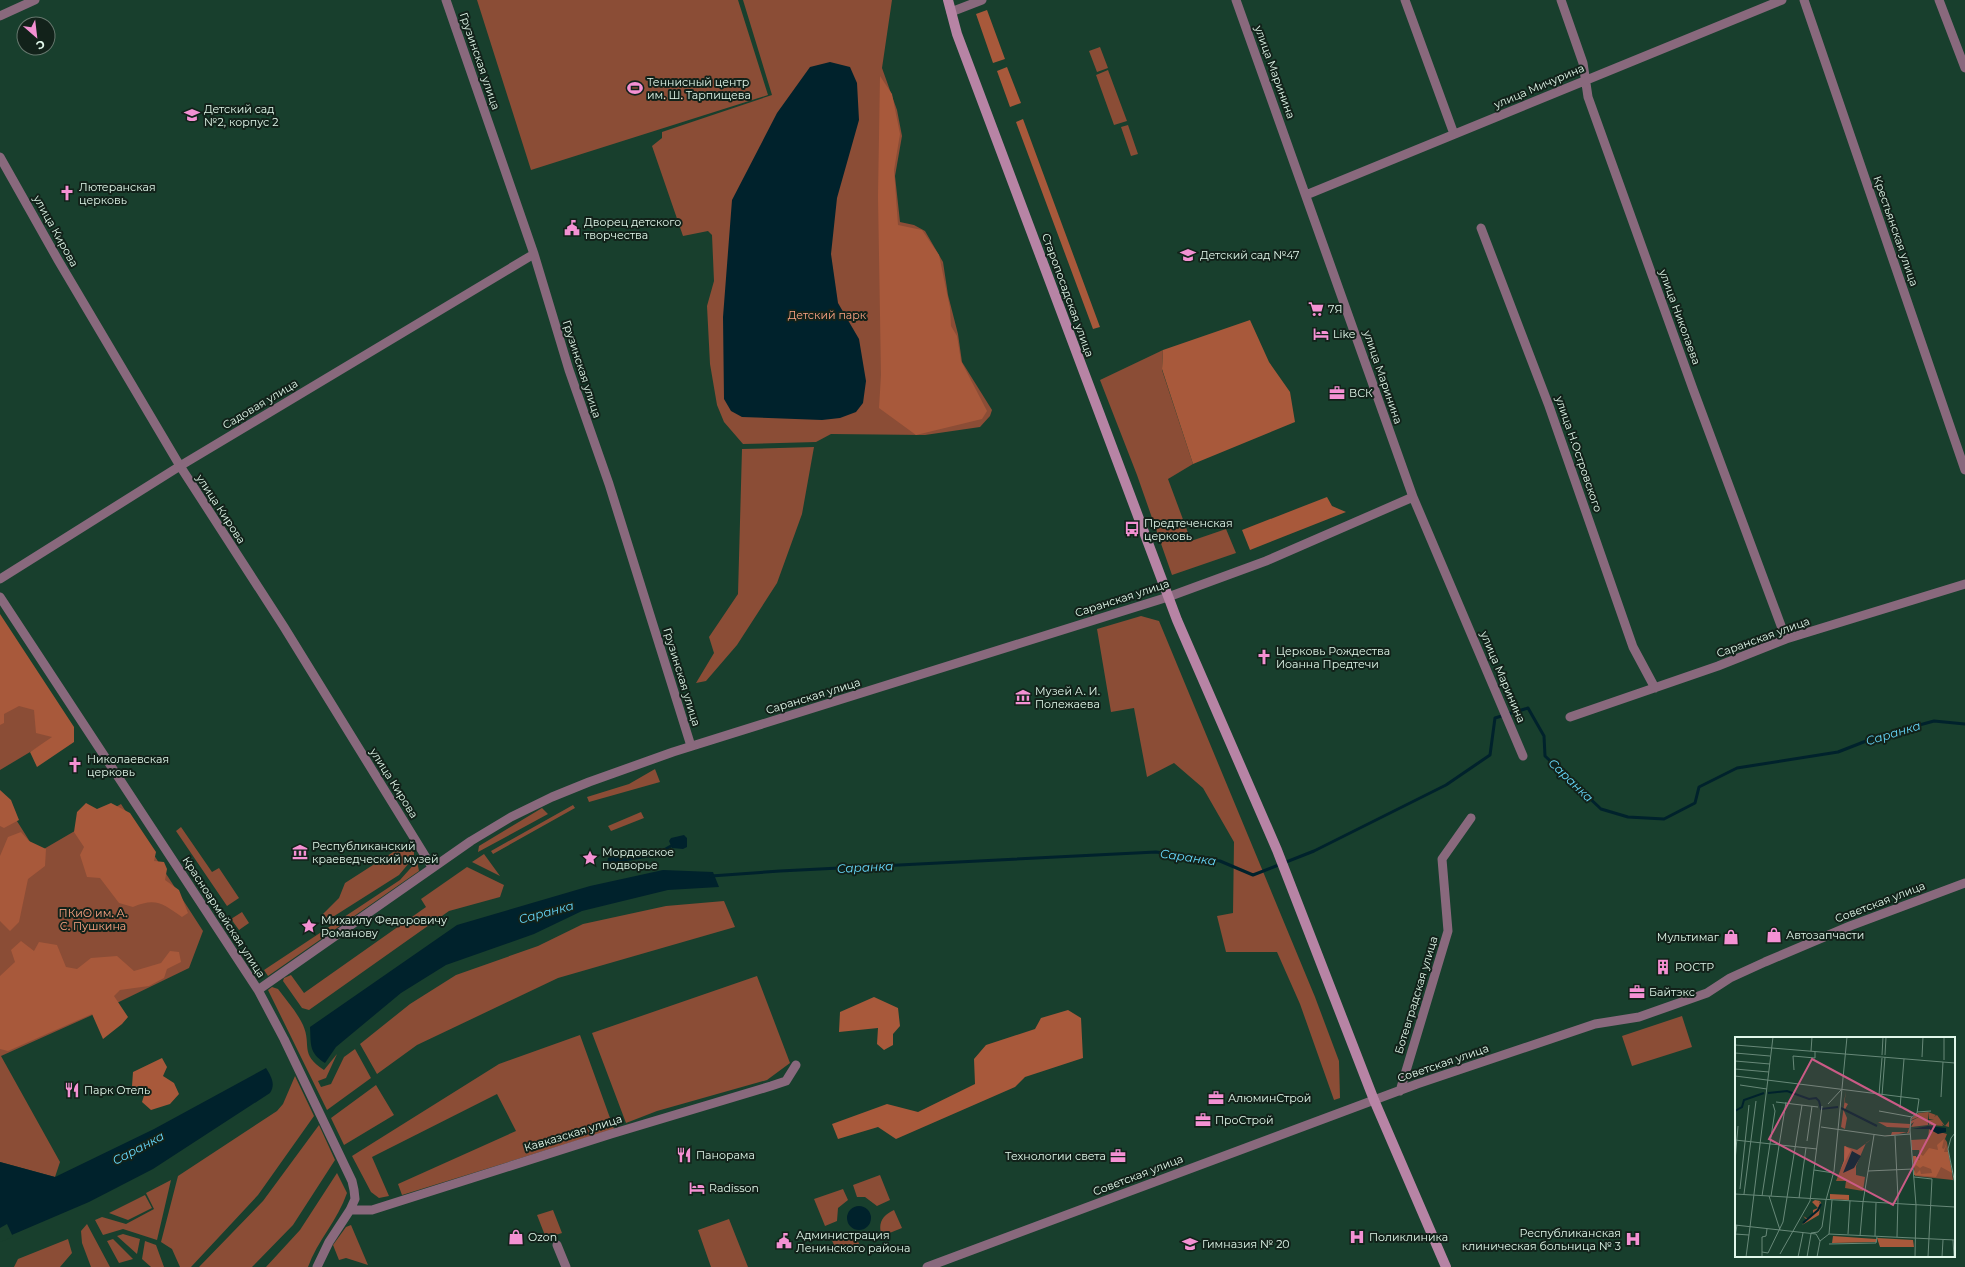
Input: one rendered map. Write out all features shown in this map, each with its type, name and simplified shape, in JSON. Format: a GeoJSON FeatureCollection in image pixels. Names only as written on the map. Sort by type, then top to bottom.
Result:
{"type":"FeatureCollection","features":[{"type":"Feature","properties":{"kind":"main road","name":"Старопосадская улица"},"geometry":{"type":"LineString","coordinates":[[948,0],[957,34],[1168,597]]}},
{"type":"Feature","properties":{"kind":"main road"},"geometry":{"type":"LineString","coordinates":[[1168,597],[1277,850],[1374,1100],[1446,1267]]}},
{"type":"Feature","properties":{"kind":"street"},"geometry":{"type":"LineString","coordinates":[[0,16],[35,0]]}},
{"type":"Feature","properties":{"kind":"street","name":"Грузинская улица"},"geometry":{"type":"LineString","coordinates":[[446,0],[534,254],[569,370],[609,484],[692,746]]}},
{"type":"Feature","properties":{"kind":"street"},"geometry":{"type":"LineString","coordinates":[[951,12],[982,0]]}},
{"type":"Feature","properties":{"kind":"street","name":"улица Маринина"},"geometry":{"type":"LineString","coordinates":[[1236,0],[1413,496],[1523,756]]}},
{"type":"Feature","properties":{"kind":"street"},"geometry":{"type":"LineString","coordinates":[[1405,0],[1454,134]]}},
{"type":"Feature","properties":{"kind":"street","name":"улица Николаева"},"geometry":{"type":"LineString","coordinates":[[1561,0],[1583,63],[1588,97],[1690,382],[1786,639]]}},
{"type":"Feature","properties":{"kind":"street","name":"улица Мичурина"},"geometry":{"type":"LineString","coordinates":[[1306,195],[1782,0]]}},
{"type":"Feature","properties":{"kind":"street","name":"Крестьянская улица"},"geometry":{"type":"LineString","coordinates":[[1804,0],[1965,470]]}},
{"type":"Feature","properties":{"kind":"street"},"geometry":{"type":"LineString","coordinates":[[1940,0],[1965,68]]}},
{"type":"Feature","properties":{"kind":"street","name":"улица Кирова"},"geometry":{"type":"LineString","coordinates":[[0,157],[180,466],[284,627],[432,867]]}},
{"type":"Feature","properties":{"kind":"street","name":"улица Н.Островского"},"geometry":{"type":"LineString","coordinates":[[1481,228],[1549,406],[1633,647],[1655,688]]}},
{"type":"Feature","properties":{"kind":"street","name":"Садовая улица"},"geometry":{"type":"LineString","coordinates":[[0,579],[180,466],[534,254]]}},
{"type":"Feature","properties":{"kind":"street","name":"Саранская улица"},"geometry":{"type":"LineString","coordinates":[[258,990],[432,867],[504,821],[552,797],[589,782],[692,746],[1168,597],[1260,563],[1413,496]]}},
{"type":"Feature","properties":{"kind":"street","name":"Саранская улица"},"geometry":{"type":"LineString","coordinates":[[1570,717],[1718,666],[1786,639],[1965,584]]}},
{"type":"Feature","properties":{"kind":"street","name":"Красноармейская улица"},"geometry":{"type":"LineString","coordinates":[[0,598],[258,990],[284,1039],[352,1181],[354,1199],[350,1210],[329,1242],[317,1267]]}},
{"type":"Feature","properties":{"kind":"street","name":"Ботевградская улица"},"geometry":{"type":"LineString","coordinates":[[1400,1091],[1448,931],[1442,859],[1471,818]]}},
{"type":"Feature","properties":{"kind":"street","name":"Советская улица"},"geometry":{"type":"LineString","coordinates":[[927,1267],[1374,1100],[1595,1024],[1639,1017],[1707,994],[1730,978],[1765,962],[1850,926],[1965,883]]}},
{"type":"Feature","properties":{"kind":"street","name":"Кавказская улица"},"geometry":{"type":"LineString","coordinates":[[350,1210],[372,1210],[611,1134],[771,1086],[786,1081],[796,1064]]}},
{"type":"Feature","properties":{"kind":"street"},"geometry":{"type":"LineString","coordinates":[[557,1244],[566,1267]]}},
{"type":"Feature","properties":{"kind":"green space","name":"Теннисный центр им. Ш. Тарпищева"},"geometry":{"type":"Polygon","coordinates":[[[477,0],[738,0],[768,95],[531,170],[477,0]]]}},
{"type":"Feature","properties":{"kind":"green space","name":"Детский парк"},"geometry":{"type":"Polygon","coordinates":[[[743,0],[892,0],[882,68],[897,110],[902,136],[895,176],[900,222],[914,225],[925,231],[943,262],[948,295],[958,334],[962,362],[992,410],[990,416],[980,427],[925,435],[831,434],[816,442],[743,444],[724,422],[717,405],[710,364],[707,306],[714,281],[712,235],[708,231],[683,236],[652,146],[662,138],[662,132],[772,95],[743,0]]]}},
{"type":"Feature","properties":{"kind":"green space"},"geometry":{"type":"Polygon","coordinates":[[[1100,47],[1108,68],[1097,72],[1089,51],[1100,47]]]}},
{"type":"Feature","properties":{"kind":"green space"},"geometry":{"type":"Polygon","coordinates":[[[1108,70],[1127,121],[1114,125],[1096,75],[1108,70]]]}},
{"type":"Feature","properties":{"kind":"green space"},"geometry":{"type":"Polygon","coordinates":[[[1128,125],[1138,154],[1131,156],[1121,127],[1128,125]]]}},
{"type":"Feature","properties":{"kind":"green space"},"geometry":{"type":"Polygon","coordinates":[[[1163,350],[1162,370],[1193,464],[1168,479],[1191,541],[1226,529],[1236,553],[1172,575],[1137,475],[1100,380],[1163,350]]]}},
{"type":"Feature","properties":{"kind":"green space"},"geometry":{"type":"Polygon","coordinates":[[[814,447],[802,514],[777,583],[737,645],[706,681],[696,683],[714,653],[709,637],[738,594],[742,449],[814,447]]]}},
{"type":"Feature","properties":{"kind":"green space"},"geometry":{"type":"Polygon","coordinates":[[[1141,616],[1159,621],[1315,997],[1339,1061],[1340,1098],[1334,1100],[1300,1004],[1277,952],[1226,952],[1217,916],[1233,913],[1234,842],[1203,788],[1174,763],[1147,777],[1134,708],[1111,712],[1097,629],[1141,616]]]}},
{"type":"Feature","properties":{"kind":"green space"},"geometry":{"type":"Polygon","coordinates":[[[0,620],[72,727],[0,770],[0,620]]]}},
{"type":"Feature","properties":{"kind":"green space"},"geometry":{"type":"Polygon","coordinates":[[[655,769],[660,782],[589,802],[587,797],[629,784],[655,769]]]}},
{"type":"Feature","properties":{"kind":"green space","name":"ПКиО им. А. С. Пушкина"},"geometry":{"type":"Polygon","coordinates":[[[0,794],[37,853],[121,804],[203,931],[189,968],[90,1016],[1,1056],[60,1162],[55,1177],[0,1162],[0,794]]]}},
{"type":"Feature","properties":{"kind":"green space"},"geometry":{"type":"Polygon","coordinates":[[[573,805],[575,808],[493,854],[491,851],[573,805]]]}},
{"type":"Feature","properties":{"kind":"green space"},"geometry":{"type":"Polygon","coordinates":[[[542,808],[548,814],[478,852],[479,846],[542,808]]]}},
{"type":"Feature","properties":{"kind":"green space"},"geometry":{"type":"Polygon","coordinates":[[[641,812],[644,818],[611,831],[608,826],[641,812]]]}},
{"type":"Feature","properties":{"kind":"green space"},"geometry":{"type":"Polygon","coordinates":[[[181,827],[212,872],[219,868],[239,898],[227,906],[176,831],[181,827]]]}},
{"type":"Feature","properties":{"kind":"green space"},"geometry":{"type":"Polygon","coordinates":[[[410,846],[414,851],[414,857],[399,875],[328,920],[323,914],[339,898],[345,883],[401,847],[410,846]]]}},
{"type":"Feature","properties":{"kind":"green space"},"geometry":{"type":"Polygon","coordinates":[[[484,854],[500,876],[472,862],[484,854]]]}},
{"type":"Feature","properties":{"kind":"green space"},"geometry":{"type":"Polygon","coordinates":[[[417,861],[419,871],[268,976],[264,970],[400,880],[417,861]]]}},
{"type":"Feature","properties":{"kind":"green space"},"geometry":{"type":"Polygon","coordinates":[[[467,867],[504,885],[500,897],[449,911],[309,1010],[302,1008],[283,981],[284,978],[291,975],[304,993],[426,907],[421,899],[467,867]]]}},
{"type":"Feature","properties":{"kind":"green space"},"geometry":{"type":"Polygon","coordinates":[[[724,901],[735,927],[558,978],[417,1045],[377,1074],[360,1044],[410,1004],[456,975],[538,946],[583,924],[666,906],[724,901]]]}},
{"type":"Feature","properties":{"kind":"green space"},"geometry":{"type":"Polygon","coordinates":[[[242,912],[249,923],[239,930],[231,919],[242,912]]]}},
{"type":"Feature","properties":{"kind":"green space"},"geometry":{"type":"Polygon","coordinates":[[[757,976],[790,1063],[767,1080],[657,1111],[626,1123],[592,1033],[757,976]]]}},
{"type":"Feature","properties":{"kind":"green space"},"geometry":{"type":"Polygon","coordinates":[[[272,987],[278,989],[301,1020],[307,1038],[311,1059],[324,1070],[337,1054],[326,1078],[318,1081],[321,1087],[331,1084],[344,1057],[355,1049],[371,1078],[327,1110],[268,990],[272,987]]]}},
{"type":"Feature","properties":{"kind":"green space"},"geometry":{"type":"Polygon","coordinates":[[[1682,1016],[1692,1047],[1632,1066],[1622,1036],[1682,1016]]]}},
{"type":"Feature","properties":{"kind":"green space"},"geometry":{"type":"Polygon","coordinates":[[[580,1035],[614,1129],[402,1195],[398,1184],[516,1131],[497,1094],[372,1157],[389,1196],[379,1198],[371,1192],[352,1156],[499,1064],[580,1035]]]}},
{"type":"Feature","properties":{"kind":"green space"},"geometry":{"type":"Polygon","coordinates":[[[295,1076],[314,1116],[258,1195],[191,1267],[180,1267],[172,1249],[161,1242],[178,1176],[277,1111],[283,1104],[295,1076]]]}},
{"type":"Feature","properties":{"kind":"green space"},"geometry":{"type":"Polygon","coordinates":[[[376,1085],[394,1115],[344,1145],[331,1118],[376,1085]]]}},
{"type":"Feature","properties":{"kind":"green space"},"geometry":{"type":"Polygon","coordinates":[[[319,1125],[335,1160],[293,1225],[252,1267],[199,1267],[263,1201],[319,1125]]]}},
{"type":"Feature","properties":{"kind":"green space"},"geometry":{"type":"Polygon","coordinates":[[[337,1173],[347,1193],[308,1267],[266,1267],[300,1230],[337,1173]]]}},
{"type":"Feature","properties":{"kind":"green space"},"geometry":{"type":"Polygon","coordinates":[[[880,1175],[890,1200],[877,1206],[865,1197],[857,1197],[853,1185],[880,1175]]]}},
{"type":"Feature","properties":{"kind":"green space"},"geometry":{"type":"Polygon","coordinates":[[[171,1180],[157,1240],[123,1229],[103,1235],[95,1220],[102,1217],[126,1224],[154,1209],[146,1193],[171,1180]]]}},
{"type":"Feature","properties":{"kind":"green space"},"geometry":{"type":"Polygon","coordinates":[[[843,1189],[848,1200],[838,1208],[837,1221],[825,1226],[814,1199],[843,1189]]]}},
{"type":"Feature","properties":{"kind":"green space"},"geometry":{"type":"Polygon","coordinates":[[[145,1195],[152,1208],[128,1220],[109,1213],[145,1195]]]}},
{"type":"Feature","properties":{"kind":"green space"},"geometry":{"type":"Polygon","coordinates":[[[553,1210],[562,1233],[546,1238],[537,1215],[553,1210]]]}},
{"type":"Feature","properties":{"kind":"green space"},"geometry":{"type":"Polygon","coordinates":[[[894,1210],[902,1228],[882,1236],[880,1227],[882,1220],[887,1214],[894,1210]]]}},
{"type":"Feature","properties":{"kind":"green space"},"geometry":{"type":"Polygon","coordinates":[[[729,1219],[748,1267],[711,1267],[698,1230],[729,1219]]]}},
{"type":"Feature","properties":{"kind":"green space"},"geometry":{"type":"Polygon","coordinates":[[[87,1224],[110,1267],[91,1267],[82,1243],[81,1231],[87,1224]]]}},
{"type":"Feature","properties":{"kind":"green space"},"geometry":{"type":"Polygon","coordinates":[[[351,1225],[368,1265],[346,1258],[339,1260],[333,1245],[346,1227],[351,1225]]]}},
{"type":"Feature","properties":{"kind":"green space"},"geometry":{"type":"Polygon","coordinates":[[[843,1233],[857,1240],[860,1245],[838,1254],[830,1236],[843,1233]]]}},
{"type":"Feature","properties":{"kind":"green space"},"geometry":{"type":"Polygon","coordinates":[[[123,1234],[140,1239],[137,1254],[117,1236],[123,1234]]]}},
{"type":"Feature","properties":{"kind":"green space"},"geometry":{"type":"Polygon","coordinates":[[[68,1239],[72,1253],[60,1267],[14,1267],[18,1259],[68,1239]]]}},
{"type":"Feature","properties":{"kind":"green space"},"geometry":{"type":"Polygon","coordinates":[[[113,1239],[133,1259],[119,1263],[107,1241],[113,1239]]]}},
{"type":"Feature","properties":{"kind":"green space"},"geometry":{"type":"Polygon","coordinates":[[[145,1241],[156,1245],[164,1267],[151,1267],[142,1259],[145,1241]]]}},
{"type":"Feature","properties":{"kind":"shaded area"},"geometry":{"type":"Polygon","coordinates":[[[987,10],[1005,59],[993,63],[976,14],[987,10]]]}},
{"type":"Feature","properties":{"kind":"shaded area"},"geometry":{"type":"Polygon","coordinates":[[[1007,67],[1021,103],[1010,107],[997,71],[1007,67]]]}},
{"type":"Feature","properties":{"kind":"shaded area"},"geometry":{"type":"Polygon","coordinates":[[[880,76],[892,94],[900,134],[894,170],[898,225],[922,230],[939,255],[950,308],[951,326],[957,336],[961,361],[987,411],[982,419],[916,435],[879,408],[881,375],[878,196],[880,76]]]}},
{"type":"Feature","properties":{"kind":"shaded area"},"geometry":{"type":"Polygon","coordinates":[[[1023,119],[1100,327],[1093,329],[1016,122],[1023,119]]]}},
{"type":"Feature","properties":{"kind":"shaded area"},"geometry":{"type":"Polygon","coordinates":[[[1250,320],[1269,362],[1290,392],[1295,422],[1193,464],[1162,369],[1163,350],[1250,320]]]}},
{"type":"Feature","properties":{"kind":"shaded area"},"geometry":{"type":"Polygon","coordinates":[[[1327,497],[1332,506],[1346,512],[1250,550],[1242,530],[1327,497]]]}},
{"type":"Feature","properties":{"kind":"shaded area"},"geometry":{"type":"Polygon","coordinates":[[[0,614],[74,727],[74,742],[37,767],[30,752],[52,737],[36,733],[34,710],[19,706],[4,714],[4,723],[0,725],[0,614]]]}},
{"type":"Feature","properties":{"kind":"shaded area"},"geometry":{"type":"Polygon","coordinates":[[[0,790],[11,800],[19,820],[4,828],[0,826],[0,790]]]}},
{"type":"Feature","properties":{"kind":"shaded area"},"geometry":{"type":"Polygon","coordinates":[[[86,803],[97,809],[111,803],[130,813],[156,852],[154,861],[164,862],[167,869],[165,880],[179,890],[188,913],[182,917],[164,905],[154,902],[133,907],[119,903],[100,878],[87,877],[80,855],[84,847],[74,832],[77,812],[86,803]]]}},
{"type":"Feature","properties":{"kind":"shaded area"},"geometry":{"type":"Polygon","coordinates":[[[21,832],[29,841],[46,849],[45,866],[28,879],[19,922],[10,931],[0,921],[0,856],[8,837],[21,832]]]}},
{"type":"Feature","properties":{"kind":"shaded area"},"geometry":{"type":"Polygon","coordinates":[[[21,941],[34,951],[39,942],[57,945],[66,967],[77,969],[91,958],[117,956],[134,971],[161,963],[170,951],[179,952],[181,962],[167,969],[164,978],[149,986],[120,990],[114,996],[128,1017],[122,1024],[103,1039],[92,1014],[8,1051],[0,1049],[0,976],[15,962],[11,950],[21,941]]]}},
{"type":"Feature","properties":{"kind":"shaded area"},"geometry":{"type":"Polygon","coordinates":[[[874,997],[898,1008],[900,1026],[893,1034],[893,1045],[884,1050],[877,1044],[878,1028],[839,1032],[840,1012],[874,997]]]}},
{"type":"Feature","properties":{"kind":"shaded area"},"geometry":{"type":"Polygon","coordinates":[[[1068,1010],[1081,1018],[1083,1058],[1025,1077],[1015,1087],[896,1139],[878,1127],[838,1139],[832,1124],[887,1104],[918,1112],[975,1084],[974,1059],[986,1045],[1035,1029],[1041,1018],[1068,1010]]]}},
{"type":"Feature","properties":{"kind":"shaded area"},"geometry":{"type":"Polygon","coordinates":[[[162,1058],[167,1067],[163,1076],[174,1083],[179,1094],[170,1104],[151,1110],[142,1102],[146,1089],[132,1086],[133,1072],[162,1058]]]}},
{"type":"Feature","properties":{"kind":"water"},"geometry":{"type":"Polygon","coordinates":[[[830,62],[850,67],[857,83],[859,120],[837,198],[831,254],[838,303],[859,339],[866,381],[863,403],[856,412],[840,418],[822,420],[742,417],[731,411],[724,399],[723,317],[732,200],[777,113],[810,67],[830,62]]]}},
{"type":"Feature","properties":{"kind":"water"},"geometry":{"type":"Polygon","coordinates":[[[684,835],[687,838],[687,847],[683,849],[672,848],[669,841],[671,838],[684,835]]]}},
{"type":"Feature","properties":{"kind":"water"},"geometry":{"type":"Polygon","coordinates":[[[616,854],[621,855],[623,861],[610,866],[607,864],[608,858],[616,854]]]}},
{"type":"Feature","properties":{"kind":"water"},"geometry":{"type":"Polygon","coordinates":[[[663,870],[713,872],[719,887],[668,890],[582,911],[534,934],[446,965],[401,993],[336,1047],[325,1063],[313,1052],[310,1027],[457,925],[590,886],[663,870]]]}},
{"type":"Feature","properties":{"kind":"water"},"geometry":{"type":"Polygon","coordinates":[[[266,1068],[273,1083],[270,1093],[153,1169],[89,1202],[0,1240],[0,1162],[55,1177],[154,1129],[266,1068]]]}},
{"type":"Feature","properties":{"kind":"water"},"geometry":{"type":"Polygon","coordinates":[[[859,1206],[868,1209],[871,1218],[868,1227],[859,1230],[850,1227],[847,1218],[850,1209],[859,1206]]]}},
{"type":"Feature","properties":{"kind":"pier"},"geometry":{"type":"Polygon","coordinates":[[[7,1224],[13,1237],[0,1242],[0,1228],[7,1224]]]}},
{"type":"Feature","properties":{"kind":"waterway","name":"Саранка"},"geometry":{"type":"LineString","coordinates":[[711,876],[780,871],[1156,852],[1220,861],[1253,875],[1314,851],[1446,785],[1490,755],[1495,718],[1528,708],[1544,736],[1545,756],[1601,809],[1628,817],[1664,819],[1695,803],[1699,787],[1737,768],[1838,752],[1879,736],[1934,721],[1965,724]]}},
{"type":"Feature","properties":{"kind":"waterway"},"geometry":{"type":"LineString","coordinates":[[623,860],[655,855],[671,846]]}},
{"type":"Feature","properties":{"kind":"place","name":"Теннисный центр им. Ш. Тарпищева"},"geometry":{"type":"Point","coordinates":[635,88]}},
{"type":"Feature","properties":{"kind":"place","name":"Детский сад №2, корпус 2"},"geometry":{"type":"Point","coordinates":[192,115]}},
{"type":"Feature","properties":{"kind":"place","name":"Лютеранская церковь"},"geometry":{"type":"Point","coordinates":[67,193]}},
{"type":"Feature","properties":{"kind":"place","name":"Дворец детского творчества"},"geometry":{"type":"Point","coordinates":[572,228]}},
{"type":"Feature","properties":{"kind":"place","name":"Детский сад №47"},"geometry":{"type":"Point","coordinates":[1188,255]}},
{"type":"Feature","properties":{"kind":"place","name":"7Я"},"geometry":{"type":"Point","coordinates":[1316,309]}},
{"type":"Feature","properties":{"kind":"place","name":"Like"},"geometry":{"type":"Point","coordinates":[1321,334]}},
{"type":"Feature","properties":{"kind":"place","name":"ВСК"},"geometry":{"type":"Point","coordinates":[1337,393]}},
{"type":"Feature","properties":{"kind":"place","name":"Предтеченская церковь"},"geometry":{"type":"Point","coordinates":[1132,529]}},
{"type":"Feature","properties":{"kind":"place","name":"Церковь Рождества Иоанна Предтечи"},"geometry":{"type":"Point","coordinates":[1264,657]}},
{"type":"Feature","properties":{"kind":"place","name":"Музей А. И. Полежаева"},"geometry":{"type":"Point","coordinates":[1023,697]}},
{"type":"Feature","properties":{"kind":"place","name":"Николаевская церковь"},"geometry":{"type":"Point","coordinates":[75,765]}},
{"type":"Feature","properties":{"kind":"place","name":"Республиканский краеведческий музей"},"geometry":{"type":"Point","coordinates":[300,852]}},
{"type":"Feature","properties":{"kind":"place","name":"Мордовское подворье"},"geometry":{"type":"Point","coordinates":[590,858]}},
{"type":"Feature","properties":{"kind":"place","name":"Михаилу Федоровичу Романову"},"geometry":{"type":"Point","coordinates":[309,926]}},
{"type":"Feature","properties":{"kind":"place","name":"Автозапчасти"},"geometry":{"type":"Point","coordinates":[1774,935]}},
{"type":"Feature","properties":{"kind":"place","name":"Мультимаг"},"geometry":{"type":"Point","coordinates":[1731,937]}},
{"type":"Feature","properties":{"kind":"place","name":"РОСТР"},"geometry":{"type":"Point","coordinates":[1663,967]}},
{"type":"Feature","properties":{"kind":"place","name":"Байтэкс"},"geometry":{"type":"Point","coordinates":[1637,992]}},
{"type":"Feature","properties":{"kind":"place","name":"Парк Отель"},"geometry":{"type":"Point","coordinates":[72,1090]}},
{"type":"Feature","properties":{"kind":"place","name":"АлюминСтрой"},"geometry":{"type":"Point","coordinates":[1216,1098]}},
{"type":"Feature","properties":{"kind":"place","name":"ПроСтрой"},"geometry":{"type":"Point","coordinates":[1203,1120]}},
{"type":"Feature","properties":{"kind":"place","name":"Панорама"},"geometry":{"type":"Point","coordinates":[684,1155]}},
{"type":"Feature","properties":{"kind":"place","name":"Технологии света"},"geometry":{"type":"Point","coordinates":[1118,1156]}},
{"type":"Feature","properties":{"kind":"place","name":"Radisson"},"geometry":{"type":"Point","coordinates":[697,1188]}},
{"type":"Feature","properties":{"kind":"place","name":"Ozon"},"geometry":{"type":"Point","coordinates":[516,1237]}},
{"type":"Feature","properties":{"kind":"place","name":"Поликлиника"},"geometry":{"type":"Point","coordinates":[1357,1237]}},
{"type":"Feature","properties":{"kind":"place","name":"Республиканская клиническая больница № 3"},"geometry":{"type":"Point","coordinates":[1633,1239]}},
{"type":"Feature","properties":{"kind":"place","name":"Администрация Ленинского района"},"geometry":{"type":"Point","coordinates":[784,1241]}},
{"type":"Feature","properties":{"kind":"place","name":"Гимназия № 20"},"geometry":{"type":"Point","coordinates":[1190,1244]}}]}
